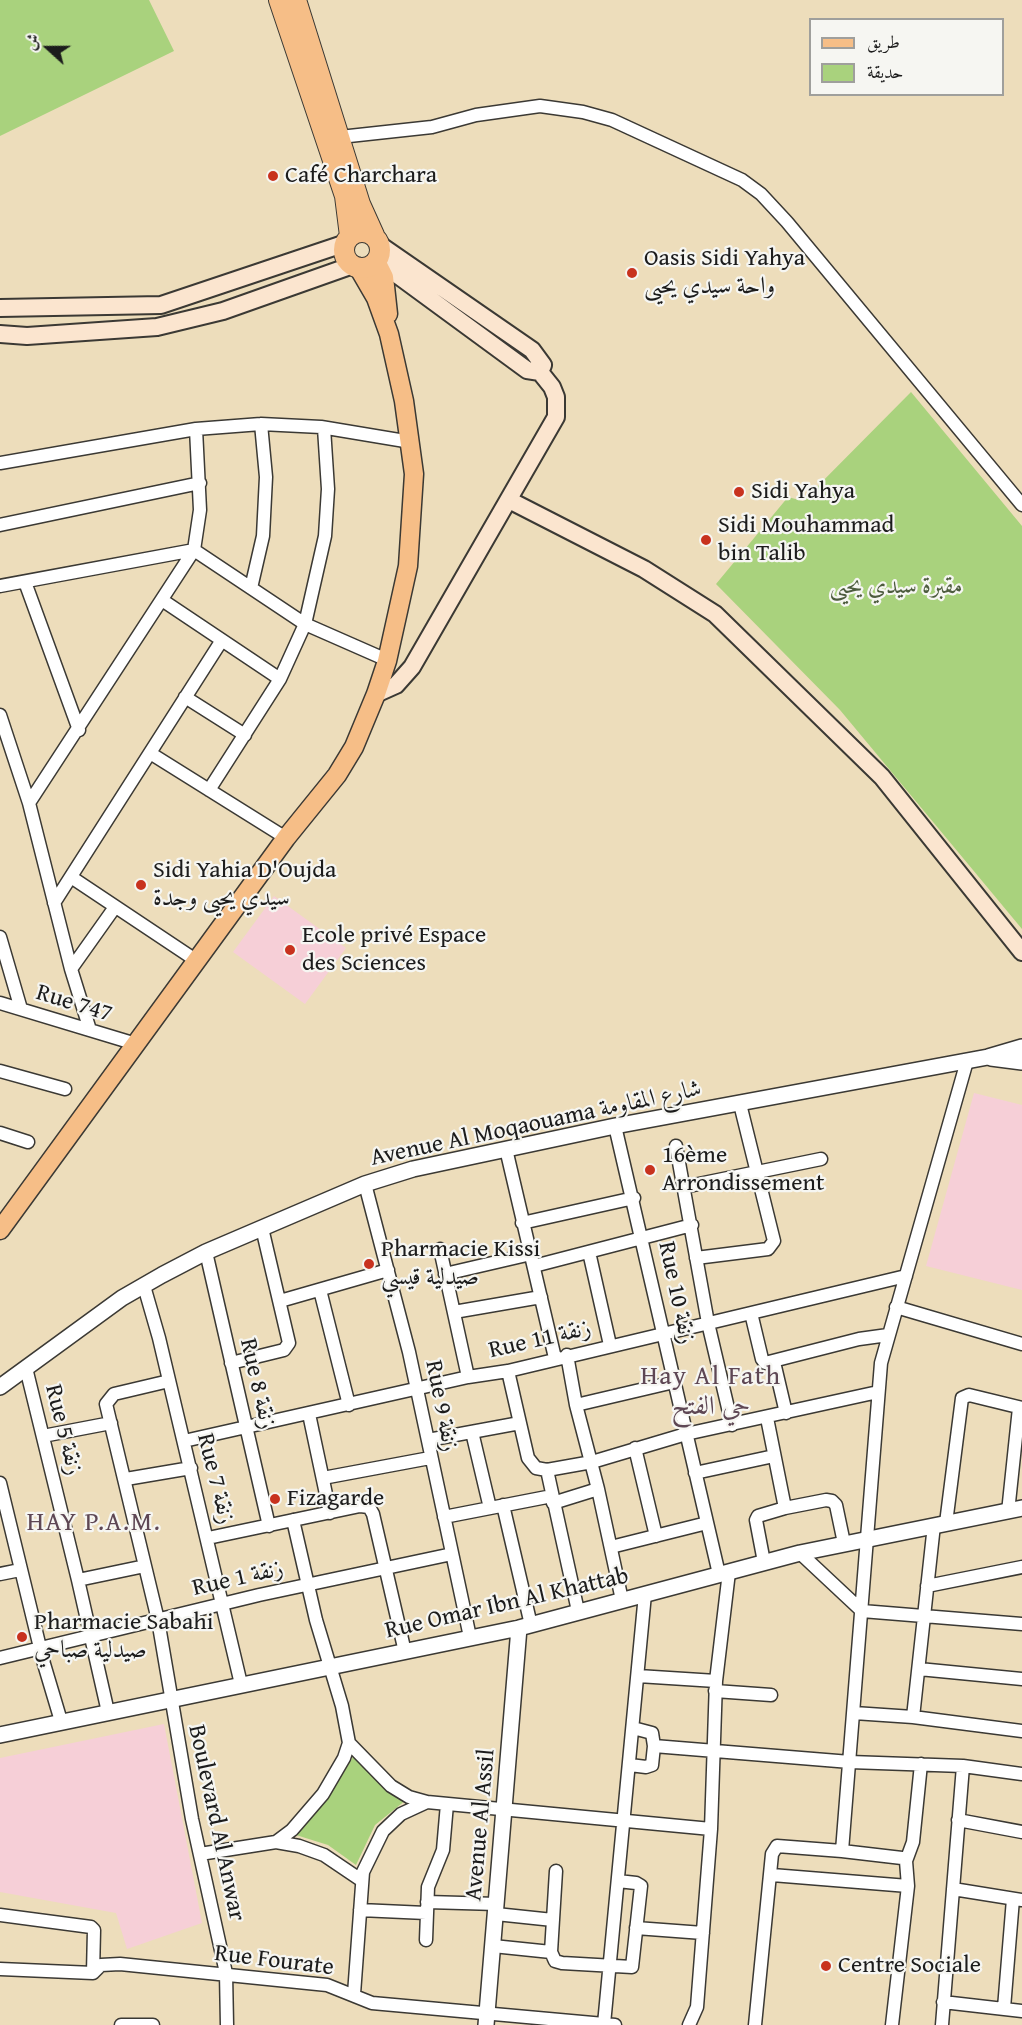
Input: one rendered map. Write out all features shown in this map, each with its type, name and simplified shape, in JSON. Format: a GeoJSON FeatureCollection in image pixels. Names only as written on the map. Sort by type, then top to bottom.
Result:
{"type":"FeatureCollection","features":[{"type":"Feature","properties":{"kind":"highway"},"geometry":{"type":"LineString","coordinates":[[279,0],[345,196],[348,240],[345,256],[370,256]]}},
{"type":"Feature","properties":{"kind":"highway"},"geometry":{"type":"LineString","coordinates":[[296,0],[360,204],[370,256]]}},
{"type":"Feature","properties":{"kind":"highway"},"geometry":{"type":"LineString","coordinates":[[348,240],[361,232],[370,256]]}},
{"type":"Feature","properties":{"kind":"main road"},"geometry":{"type":"LineString","coordinates":[[0,308],[161,304],[348,240]]}},
{"type":"Feature","properties":{"kind":"main road"},"geometry":{"type":"LineString","coordinates":[[0,1230],[286,838],[337,775],[354,747],[376,694],[387,660],[408,566],[414,474],[411,442],[389,334],[376,298],[370,256]]}},
{"type":"Feature","properties":{"kind":"main road"},"geometry":{"type":"LineString","coordinates":[[0,334],[27,336],[157,327],[223,311],[370,256],[432,290],[527,370],[540,372],[552,387],[556,397],[556,417],[412,667],[396,685],[376,694]]}},
{"type":"Feature","properties":{"kind":"main road"},"geometry":{"type":"LineString","coordinates":[[509,500],[644,569],[715,614],[882,777],[1022,952]]}},
{"type":"Feature","properties":{"kind":"street"},"geometry":{"type":"LineString","coordinates":[[340,137],[432,127],[476,115],[540,106],[583,112],[612,120],[727,172],[761,194],[787,222],[1022,505]]}},
{"type":"Feature","properties":{"kind":"street"},"geometry":{"type":"LineString","coordinates":[[0,464],[196,429],[261,424],[324,428],[411,442]]}},
{"type":"Feature","properties":{"kind":"street"},"geometry":{"type":"LineString","coordinates":[[251,588],[263,536],[266,477],[261,424]]}},
{"type":"Feature","properties":{"kind":"street"},"geometry":{"type":"LineString","coordinates":[[209,790],[280,679],[305,624],[325,536],[328,489],[324,428]]}},
{"type":"Feature","properties":{"kind":"street"},"geometry":{"type":"LineString","coordinates":[[29,803],[79,730],[194,550],[200,510],[196,429]]}},
{"type":"Feature","properties":{"kind":"street"},"geometry":{"type":"LineString","coordinates":[[0,525],[200,483]]}},
{"type":"Feature","properties":{"kind":"street"},"geometry":{"type":"LineString","coordinates":[[0,586],[194,550],[305,624],[387,660]]}},
{"type":"Feature","properties":{"kind":"street"},"geometry":{"type":"LineString","coordinates":[[25,582],[79,730]]}},
{"type":"Feature","properties":{"kind":"street"},"geometry":{"type":"LineString","coordinates":[[162,600],[280,679]]}},
{"type":"Feature","properties":{"kind":"street"},"geometry":{"type":"LineString","coordinates":[[54,903],[222,640]]}},
{"type":"Feature","properties":{"kind":"street"},"geometry":{"type":"LineString","coordinates":[[185,697],[245,735]]}},
{"type":"Feature","properties":{"kind":"street"},"geometry":{"type":"LineString","coordinates":[[0,715],[29,803],[71,969],[90,1030]]}},
{"type":"Feature","properties":{"kind":"street"},"geometry":{"type":"LineString","coordinates":[[150,753],[286,838]]}},
{"type":"Feature","properties":{"kind":"street"},"geometry":{"type":"LineString","coordinates":[[71,877],[197,962]]}},
{"type":"Feature","properties":{"kind":"street"},"geometry":{"type":"LineString","coordinates":[[71,969],[116,907]]}},
{"type":"Feature","properties":{"kind":"street"},"geometry":{"type":"LineString","coordinates":[[0,937],[21,1009]]}},
{"type":"Feature","properties":{"kind":"street","name":"Rue 747"},"geometry":{"type":"LineString","coordinates":[[0,1003],[136,1044]]}},
{"type":"Feature","properties":{"kind":"street","name":"Avenue Al Moqaouama شارع المقاومة"},"geometry":{"type":"LineString","coordinates":[[0,1387],[122,1298],[206,1252],[365,1184],[412,1169],[615,1126],[988,1058],[1022,1047]]}},
{"type":"Feature","properties":{"kind":"street","name":"Avenue Al Moqaouama شارع المقاومة"},"geometry":{"type":"LineString","coordinates":[[988,1058],[1022,1062]]}},
{"type":"Feature","properties":{"kind":"street"},"geometry":{"type":"LineString","coordinates":[[842,1851],[855,1713],[878,1392],[888,1335],[967,1061]]}},
{"type":"Feature","properties":{"kind":"street"},"geometry":{"type":"LineString","coordinates":[[0,1071],[65,1089]]}},
{"type":"Feature","properties":{"kind":"street"},"geometry":{"type":"LineString","coordinates":[[696,1258],[768,1249],[772,1245],[771,1226],[740,1104]]}},
{"type":"Feature","properties":{"kind":"street","name":"Rue 10 زنقة"},"geometry":{"type":"LineString","coordinates":[[615,1126],[634,1198],[707,1523],[724,1573]]}},
{"type":"Feature","properties":{"kind":"street"},"geometry":{"type":"LineString","coordinates":[[0,1133],[28,1142]]}},
{"type":"Feature","properties":{"kind":"street"},"geometry":{"type":"LineString","coordinates":[[676,1146],[708,1323],[732,1425]]}},
{"type":"Feature","properties":{"kind":"street"},"geometry":{"type":"LineString","coordinates":[[506,1149],[541,1297],[592,1462],[622,1600]]}},
{"type":"Feature","properties":{"kind":"street"},"geometry":{"type":"LineString","coordinates":[[684,1187],[821,1159]]}},
{"type":"Feature","properties":{"kind":"street","name":"Rue 9 زنقة"},"geometry":{"type":"LineString","coordinates":[[365,1184],[417,1390],[470,1637]]}},
{"type":"Feature","properties":{"kind":"street"},"geometry":{"type":"LineString","coordinates":[[522,1223],[634,1198]]}},
{"type":"Feature","properties":{"kind":"street"},"geometry":{"type":"LineString","coordinates":[[445,1274],[589,1251],[692,1225]]}},
{"type":"Feature","properties":{"kind":"street"},"geometry":{"type":"LineString","coordinates":[[231,1363],[277,1352],[288,1347],[288,1333],[262,1228]]}},
{"type":"Feature","properties":{"kind":"street"},"geometry":{"type":"LineString","coordinates":[[440,1248],[468,1377]]}},
{"type":"Feature","properties":{"kind":"street"},"geometry":{"type":"LineString","coordinates":[[589,1251],[610,1345]]}},
{"type":"Feature","properties":{"kind":"street","name":"Rue 8 زنقة"},"geometry":{"type":"LineString","coordinates":[[206,1252],[269,1526]]}},
{"type":"Feature","properties":{"kind":"street"},"geometry":{"type":"LineString","coordinates":[[280,1301],[388,1270]]}},
{"type":"Feature","properties":{"kind":"street","name":"Rue 11 زنقة"},"geometry":{"type":"LineString","coordinates":[[184,1441],[468,1377],[508,1371],[561,1356],[906,1276]]}},
{"type":"Feature","properties":{"kind":"street","name":"Rue 7 زنقة"},"geometry":{"type":"LineString","coordinates":[[144,1286],[208,1538],[241,1684]]}},
{"type":"Feature","properties":{"kind":"street"},"geometry":{"type":"LineString","coordinates":[[320,1290],[349,1405]]}},
{"type":"Feature","properties":{"kind":"street"},"geometry":{"type":"LineString","coordinates":[[454,1312],[541,1297]]}},
{"type":"Feature","properties":{"kind":"street"},"geometry":{"type":"LineString","coordinates":[[896,1307],[1022,1344]]}},
{"type":"Feature","properties":{"kind":"street"},"geometry":{"type":"LineString","coordinates":[[751,1313],[762,1359],[765,1363],[859,1339],[888,1335]]}},
{"type":"Feature","properties":{"kind":"street"},"geometry":{"type":"LineString","coordinates":[[774,1362],[786,1413]]}},
{"type":"Feature","properties":{"kind":"street","name":"Rue 5 زنقة"},"geometry":{"type":"LineString","coordinates":[[26,1368],[108,1712]]}},
{"type":"Feature","properties":{"kind":"street"},"geometry":{"type":"LineString","coordinates":[[508,1371],[531,1464],[547,1470],[592,1462],[686,1434],[878,1392]]}},
{"type":"Feature","properties":{"kind":"street","name":"Boulevard Al Anwar"},"geometry":{"type":"LineString","coordinates":[[169,1381],[114,1394],[107,1401],[158,1620],[170,1701],[226,1973],[227,2025]]}},
{"type":"Feature","properties":{"kind":"street"},"geometry":{"type":"LineString","coordinates":[[576,1405],[674,1383]]}},
{"type":"Feature","properties":{"kind":"street"},"geometry":{"type":"LineString","coordinates":[[914,1717],[927,1586],[963,1398],[969,1395],[1020,1408],[1015,1510]]}},
{"type":"Feature","properties":{"kind":"street"},"geometry":{"type":"LineString","coordinates":[[309,1414],[330,1513]]}},
{"type":"Feature","properties":{"kind":"street"},"geometry":{"type":"LineString","coordinates":[[767,1418],[785,1508]]}},
{"type":"Feature","properties":{"kind":"street"},"geometry":{"type":"LineString","coordinates":[[43,1436],[111,1423]]}},
{"type":"Feature","properties":{"kind":"street"},"geometry":{"type":"LineString","coordinates":[[428,1440],[520,1424]]}},
{"type":"Feature","properties":{"kind":"street"},"geometry":{"type":"LineString","coordinates":[[472,1432],[490,1508]]}},
{"type":"Feature","properties":{"kind":"street"},"geometry":{"type":"LineString","coordinates":[[635,1448],[656,1536]]}},
{"type":"Feature","properties":{"kind":"street"},"geometry":{"type":"LineString","coordinates":[[695,1473],[774,1456]]}},
{"type":"Feature","properties":{"kind":"street"},"geometry":{"type":"LineString","coordinates":[[323,1478],[430,1458]]}},
{"type":"Feature","properties":{"kind":"street"},"geometry":{"type":"LineString","coordinates":[[126,1479],[190,1468]]}},
{"type":"Feature","properties":{"kind":"street"},"geometry":{"type":"LineString","coordinates":[[547,1470],[578,1611]]}},
{"type":"Feature","properties":{"kind":"street"},"geometry":{"type":"LineString","coordinates":[[0,1483],[20,1570],[61,1721]]}},
{"type":"Feature","properties":{"kind":"street"},"geometry":{"type":"LineString","coordinates":[[444,1517],[503,1505],[552,1500],[598,1490]]}},
{"type":"Feature","properties":{"kind":"street"},"geometry":{"type":"LineString","coordinates":[[764,1562],[756,1520],[758,1516],[785,1508],[826,1500],[832,1501],[836,1505],[844,1543]]}},
{"type":"Feature","properties":{"kind":"street"},"geometry":{"type":"LineString","coordinates":[[503,1505],[525,1626]]}},
{"type":"Feature","properties":{"kind":"street"},"geometry":{"type":"LineString","coordinates":[[208,1538],[360,1506],[369,1507],[387,1568],[405,1652]]}},
{"type":"Feature","properties":{"kind":"street","name":"Rue Omar Ibn Al Khattab"},"geometry":{"type":"LineString","coordinates":[[0,1735],[525,1626],[800,1553],[1015,1510]]}},
{"type":"Feature","properties":{"kind":"street"},"geometry":{"type":"LineString","coordinates":[[276,1842],[292,1830],[324,1794],[341,1765],[349,1743],[342,1706],[329,1666],[293,1520]]}},
{"type":"Feature","properties":{"kind":"street"},"geometry":{"type":"LineString","coordinates":[[611,1547],[707,1523]]}},
{"type":"Feature","properties":{"kind":"street"},"geometry":{"type":"LineString","coordinates":[[800,1553],[861,1611],[924,1614],[1022,1624]]}},
{"type":"Feature","properties":{"kind":"street","name":"Rue 1 زنقة"},"geometry":{"type":"LineString","coordinates":[[0,1658],[90,1634],[452,1554]]}},
{"type":"Feature","properties":{"kind":"street"},"geometry":{"type":"LineString","coordinates":[[78,1580],[145,1566]]}},
{"type":"Feature","properties":{"kind":"street"},"geometry":{"type":"LineString","coordinates":[[927,1586],[1022,1567]]}},
{"type":"Feature","properties":{"kind":"street"},"geometry":{"type":"LineString","coordinates":[[0,1574],[20,1570]]}},
{"type":"Feature","properties":{"kind":"street"},"geometry":{"type":"LineString","coordinates":[[689,2025],[697,2007],[703,1933],[711,1829],[716,1686],[724,1573]]}},
{"type":"Feature","properties":{"kind":"street"},"geometry":{"type":"LineString","coordinates":[[610,2024],[610,1964],[645,1594]]}},
{"type":"Feature","properties":{"kind":"street","name":"Avenue Al Assil"},"geometry":{"type":"LineString","coordinates":[[487,2020],[505,1810],[525,1626]]}},
{"type":"Feature","properties":{"kind":"street"},"geometry":{"type":"LineString","coordinates":[[919,1669],[1022,1678]]}},
{"type":"Feature","properties":{"kind":"street"},"geometry":{"type":"LineString","coordinates":[[638,1676],[771,1695]]}},
{"type":"Feature","properties":{"kind":"street"},"geometry":{"type":"LineString","coordinates":[[855,1713],[914,1717],[1022,1731]]}},
{"type":"Feature","properties":{"kind":"street"},"geometry":{"type":"LineString","coordinates":[[630,1765],[646,1767],[652,1765],[654,1746],[652,1733],[633,1728]]}},
{"type":"Feature","properties":{"kind":"street"},"geometry":{"type":"LineString","coordinates":[[349,1743],[392,1786],[409,1797],[427,1802],[711,1829]]}},
{"type":"Feature","properties":{"kind":"street"},"geometry":{"type":"LineString","coordinates":[[654,1746],[850,1762],[963,1766],[1022,1774]]}},
{"type":"Feature","properties":{"kind":"street"},"geometry":{"type":"LineString","coordinates":[[892,2025],[908,1886],[906,1861],[913,1842],[921,1764]]}},
{"type":"Feature","properties":{"kind":"street"},"geometry":{"type":"LineString","coordinates":[[942,2025],[963,1766]]}},
{"type":"Feature","properties":{"kind":"street"},"geometry":{"type":"LineString","coordinates":[[354,1994],[361,1880],[382,1831],[401,1814],[427,1802]]}},
{"type":"Feature","properties":{"kind":"street"},"geometry":{"type":"LineString","coordinates":[[426,1940],[431,1878],[443,1850],[447,1804]]}},
{"type":"Feature","properties":{"kind":"street"},"geometry":{"type":"LineString","coordinates":[[958,1820],[1022,1832]]}},
{"type":"Feature","properties":{"kind":"street"},"geometry":{"type":"LineString","coordinates":[[200,1854],[276,1842],[299,1846],[324,1855],[361,1880]]}},
{"type":"Feature","properties":{"kind":"street"},"geometry":{"type":"LineString","coordinates":[[755,2025],[772,1875],[772,1854],[777,1846],[842,1851],[906,1861]]}},
{"type":"Feature","properties":{"kind":"street"},"geometry":{"type":"LineString","coordinates":[[556,1871],[551,1952],[555,1961],[562,1964],[610,1964],[632,1967],[640,1886],[636,1882],[618,1881]]}},
{"type":"Feature","properties":{"kind":"street"},"geometry":{"type":"LineString","coordinates":[[772,1875],[908,1886]]}},
{"type":"Feature","properties":{"kind":"street"},"geometry":{"type":"LineString","coordinates":[[952,1889],[1018,1900],[1004,2008]]}},
{"type":"Feature","properties":{"kind":"street"},"geometry":{"type":"LineString","coordinates":[[360,1910],[427,1907],[496,1909],[552,1920]]}},
{"type":"Feature","properties":{"kind":"street"},"geometry":{"type":"LineString","coordinates":[[0,1915],[91,1926],[94,1930],[93,1973]]}},
{"type":"Feature","properties":{"kind":"street"},"geometry":{"type":"LineString","coordinates":[[636,1928],[703,1933]]}},
{"type":"Feature","properties":{"kind":"street"},"geometry":{"type":"LineString","coordinates":[[493,1946],[551,1952]]}},
{"type":"Feature","properties":{"kind":"street","name":"Rue Fourate"},"geometry":{"type":"LineString","coordinates":[[0,1969],[93,1973],[101,1965],[108,1963],[226,1973],[327,1985],[372,2003],[487,2020],[610,2024]]}},
{"type":"Feature","properties":{"kind":"street"},"geometry":{"type":"LineString","coordinates":[[943,2002],[1022,2010]]}},
{"type":"Feature","properties":{"kind":"street"},"geometry":{"type":"LineString","coordinates":[[120,2025],[153,2025]]}},
{"type":"Feature","properties":{"kind":"shaded area","name":"Ecole privé Espace des Sciences"},"geometry":{"type":"Polygon","coordinates":[[[274,896],[346,948],[305,1004],[233,952],[274,896]]]}},
{"type":"Feature","properties":{"kind":"shaded area"},"geometry":{"type":"Polygon","coordinates":[[[974,1093],[1022,1105],[1022,1290],[926,1266],[974,1093]]]}},
{"type":"Feature","properties":{"kind":"shaded area"},"geometry":{"type":"Polygon","coordinates":[[[164,1724],[202,1923],[127,1949],[116,1913],[0,1892],[0,1758],[164,1724]]]}},
{"type":"Feature","properties":{"kind":"green space"},"geometry":{"type":"Polygon","coordinates":[[[0,0],[149,0],[174,51],[0,136],[0,0]]]}},
{"type":"Feature","properties":{"kind":"green space","name":"مقبرة سيدي يحيى"},"geometry":{"type":"Polygon","coordinates":[[[911,392],[1022,526],[1022,929],[840,710],[716,584],[788,497],[803,501],[911,392]]]}},
{"type":"Feature","properties":{"kind":"green space"},"geometry":{"type":"Polygon","coordinates":[[[354,1755],[406,1800],[375,1825],[356,1865],[328,1845],[296,1835],[328,1799],[354,1755]]]}},
{"type":"Feature","properties":{"kind":"place","name":"Café Charchara"},"geometry":{"type":"Point","coordinates":[273,176]}},
{"type":"Feature","properties":{"kind":"place","name":"Oasis Sidi Yahya واحة سيدي يحيى"},"geometry":{"type":"Point","coordinates":[632,273]}},
{"type":"Feature","properties":{"kind":"place","name":"Sidi Yahya"},"geometry":{"type":"Point","coordinates":[739,492]}},
{"type":"Feature","properties":{"kind":"place","name":"Sidi Mouhammad bin Talib"},"geometry":{"type":"Point","coordinates":[706,540]}},
{"type":"Feature","properties":{"kind":"place","name":"Sidi Yahia D'Oujda سيدي يحيى وجدة"},"geometry":{"type":"Point","coordinates":[141,885]}},
{"type":"Feature","properties":{"kind":"place","name":"Ecole privé Espace des Sciences"},"geometry":{"type":"Point","coordinates":[290,950]}},
{"type":"Feature","properties":{"kind":"place","name":"16ème Arrondissement"},"geometry":{"type":"Point","coordinates":[650,1170]}},
{"type":"Feature","properties":{"kind":"place","name":"Pharmacie Kissi صيدلية قيسي"},"geometry":{"type":"Point","coordinates":[369,1264]}},
{"type":"Feature","properties":{"kind":"place","name":"Fizagarde"},"geometry":{"type":"Point","coordinates":[275,1499]}},
{"type":"Feature","properties":{"kind":"place","name":"Pharmacie Sabahi صيدلية صباحي"},"geometry":{"type":"Point","coordinates":[22,1637]}},
{"type":"Feature","properties":{"kind":"place","name":"Centre Sociale"},"geometry":{"type":"Point","coordinates":[826,1966]}},
{"type":"Feature","properties":{"kind":"district","name":"Hay Al Fath حي الفتح"},"geometry":{"type":"Point","coordinates":[711,1392]}},
{"type":"Feature","properties":{"kind":"district","name":"HAY P.A.M."},"geometry":{"type":"Point","coordinates":[94,1523]}}]}
